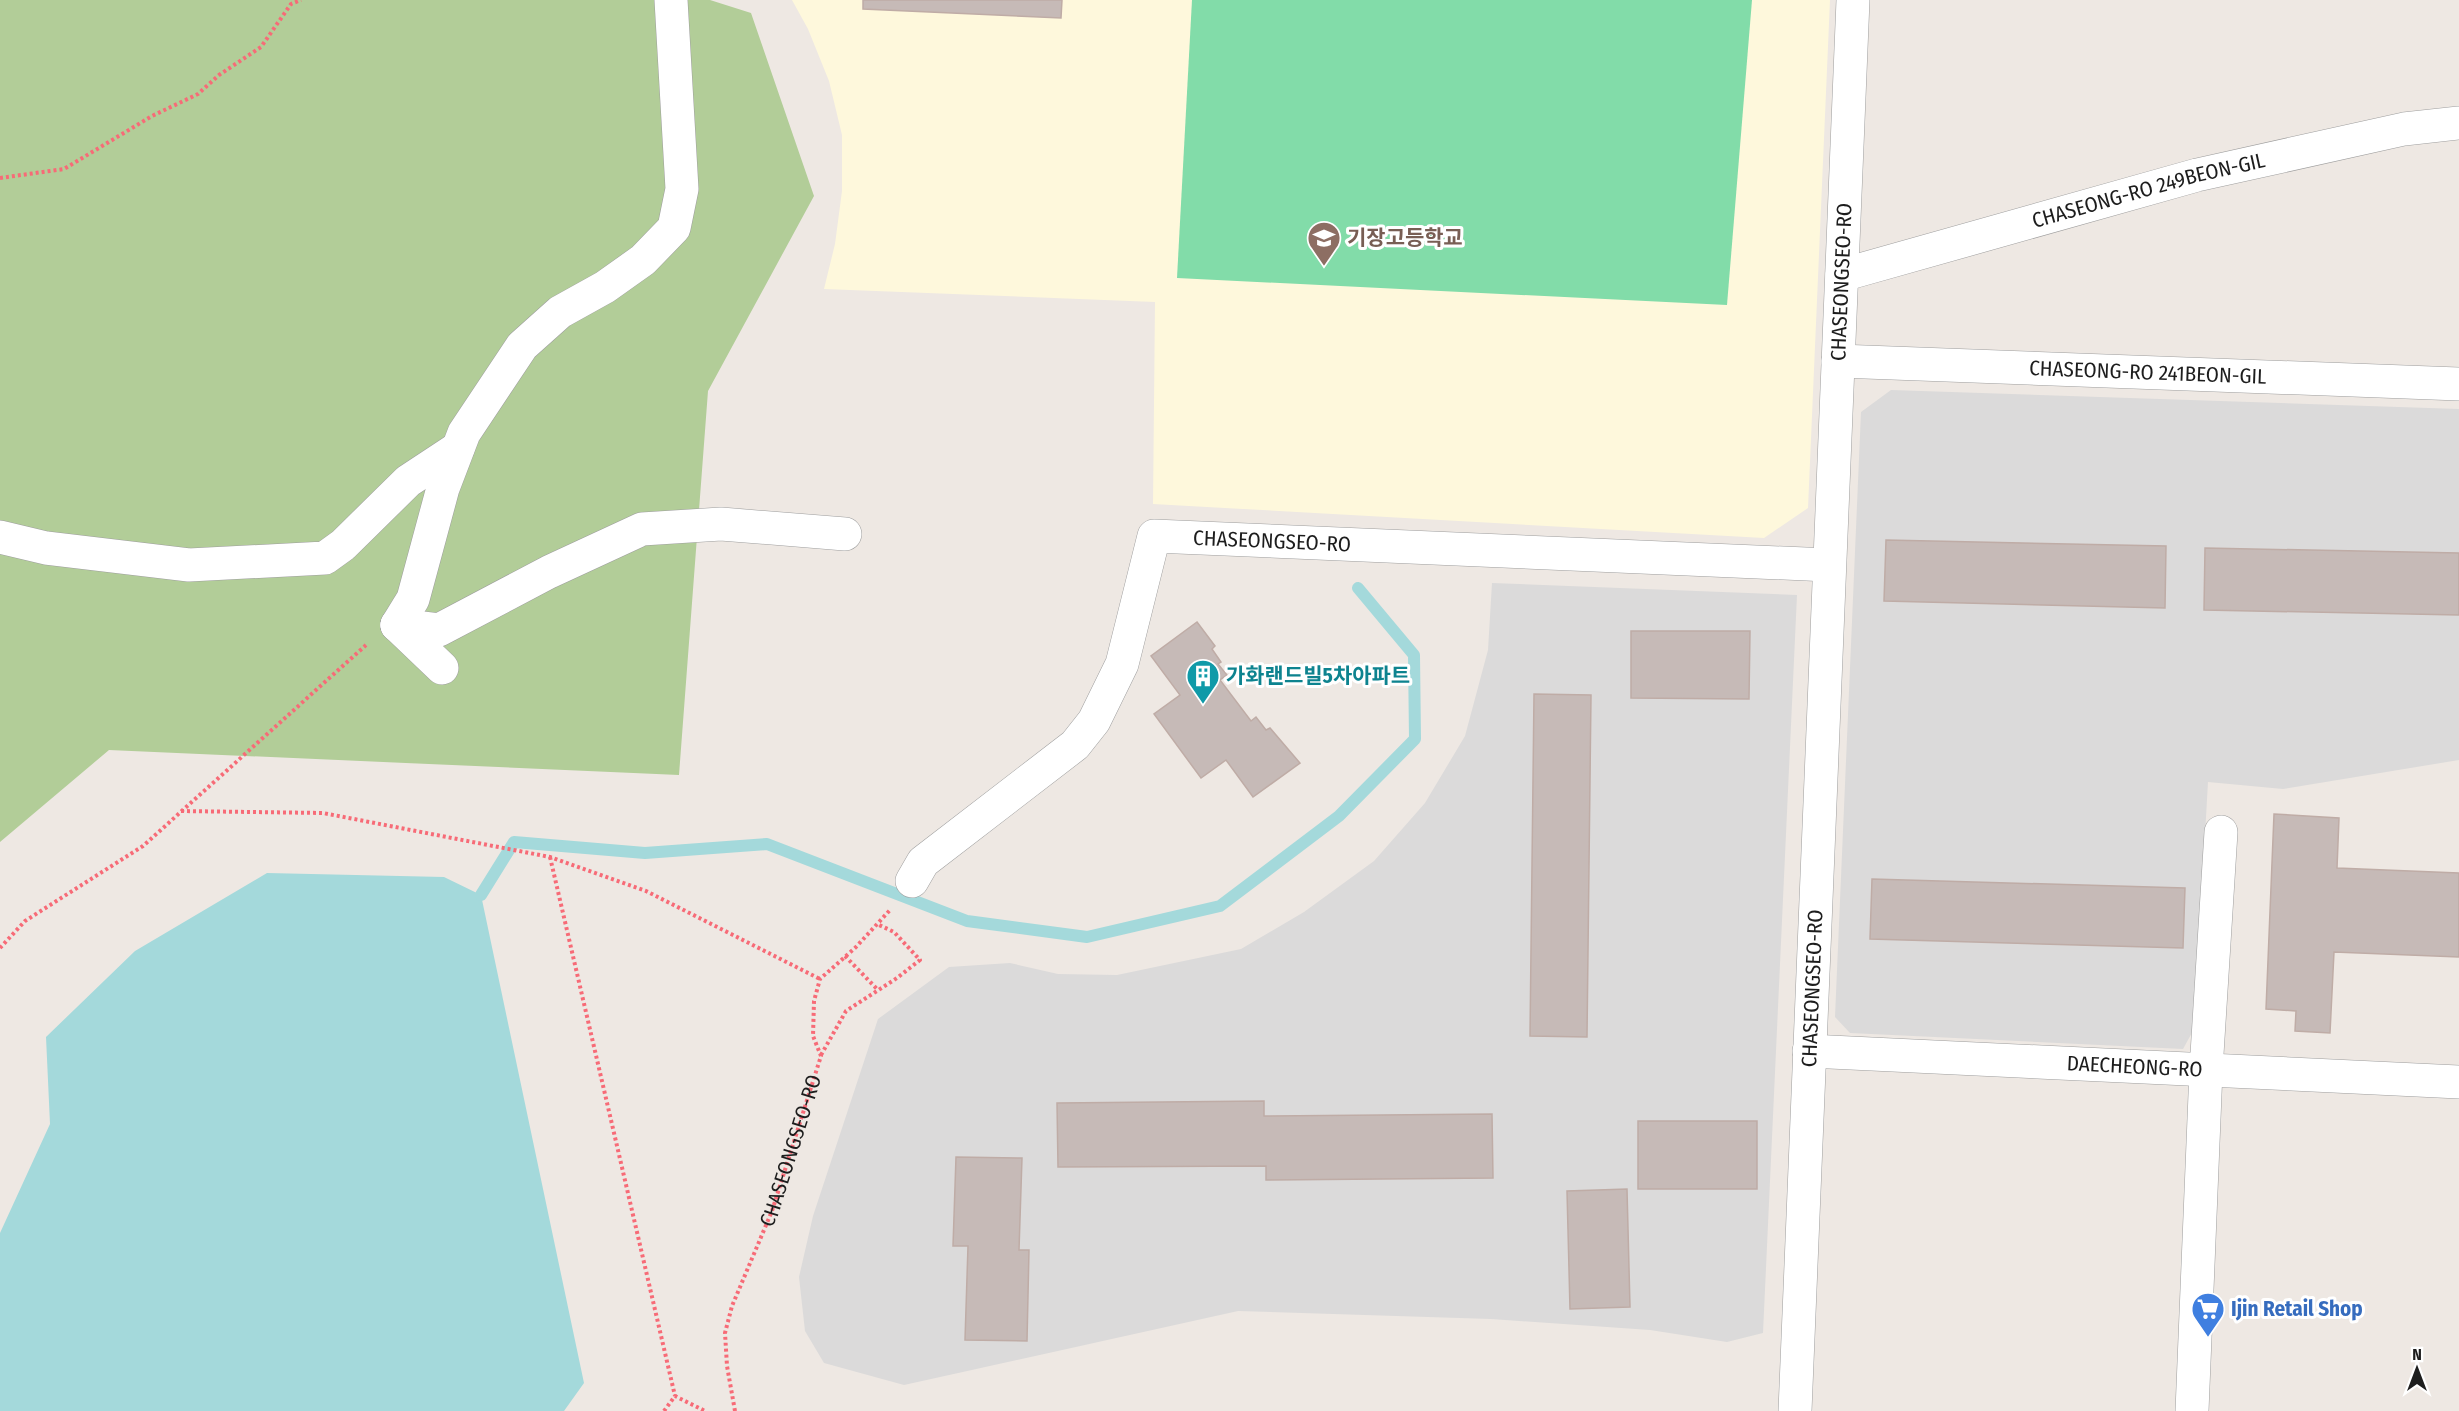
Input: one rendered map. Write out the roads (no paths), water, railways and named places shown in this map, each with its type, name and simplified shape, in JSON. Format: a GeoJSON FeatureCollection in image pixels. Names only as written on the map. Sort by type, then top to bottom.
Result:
{"type":"FeatureCollection","features":[{"type":"Feature","properties":{"kind":"street"},"geometry":{"type":"LineString","coordinates":[[397,625],[413,599],[443,488],[464,433],[522,346],[560,312],[605,287],[643,260],[674,228],[682,189],[671,0]]}},
{"type":"Feature","properties":{"kind":"street","name":"CHASEONGSEO-RO"},"geometry":{"type":"LineString","coordinates":[[1795,1411],[1853,0]]}},
{"type":"Feature","properties":{"kind":"street","name":"CHASEONG-RO 249BEON-GIL"},"geometry":{"type":"LineString","coordinates":[[1842,275],[2197,175],[2404,129],[2459,123]]}},
{"type":"Feature","properties":{"kind":"street","name":"CHASEONG-RO 241BEON-GIL"},"geometry":{"type":"LineString","coordinates":[[1838,361],[2459,384]]}},
{"type":"Feature","properties":{"kind":"street"},"geometry":{"type":"LineString","coordinates":[[0,537],[46,548],[189,565],[325,558],[344,545],[408,481],[458,448]]}},
{"type":"Feature","properties":{"kind":"street"},"geometry":{"type":"LineString","coordinates":[[397,625],[439,630],[549,572],[642,529],[720,524],[845,534]]}},
{"type":"Feature","properties":{"kind":"street","name":"CHASEONGSEO-RO"},"geometry":{"type":"LineString","coordinates":[[912,881],[923,862],[940,847],[1076,745],[1094,721],[1122,664],[1155,536],[1829,565]]}},
{"type":"Feature","properties":{"kind":"street"},"geometry":{"type":"LineString","coordinates":[[397,625],[442,668]]}},
{"type":"Feature","properties":{"kind":"street"},"geometry":{"type":"LineString","coordinates":[[2192,1411],[2206,1070],[2221,832]]}},
{"type":"Feature","properties":{"kind":"street","name":"DAECHEONG-RO"},"geometry":{"type":"LineString","coordinates":[[1809,1051],[2459,1082]]}},
{"type":"Feature","properties":{"kind":"water"},"geometry":{"type":"Polygon","coordinates":[[[267,873],[444,877],[481,895],[584,1383],[564,1411],[0,1411],[0,1233],[50,1124],[46,1037],[135,951],[267,873]]]}},
{"type":"Feature","properties":{"kind":"waterway"},"geometry":{"type":"LineString","coordinates":[[481,895],[514,842],[645,853],[767,844],[967,921],[1087,937],[1220,906],[1339,816],[1415,739],[1414,655],[1358,588]]}},
{"type":"Feature","properties":{"kind":"place","name":"기장고등학교"},"geometry":{"type":"Point","coordinates":[1324,267]}},
{"type":"Feature","properties":{"kind":"place","name":"가화랜드빌5차아파트"},"geometry":{"type":"Point","coordinates":[1203,705]}},
{"type":"Feature","properties":{"kind":"place","name":"Ijin Retail Shop"},"geometry":{"type":"Point","coordinates":[2208,1338]}}]}
